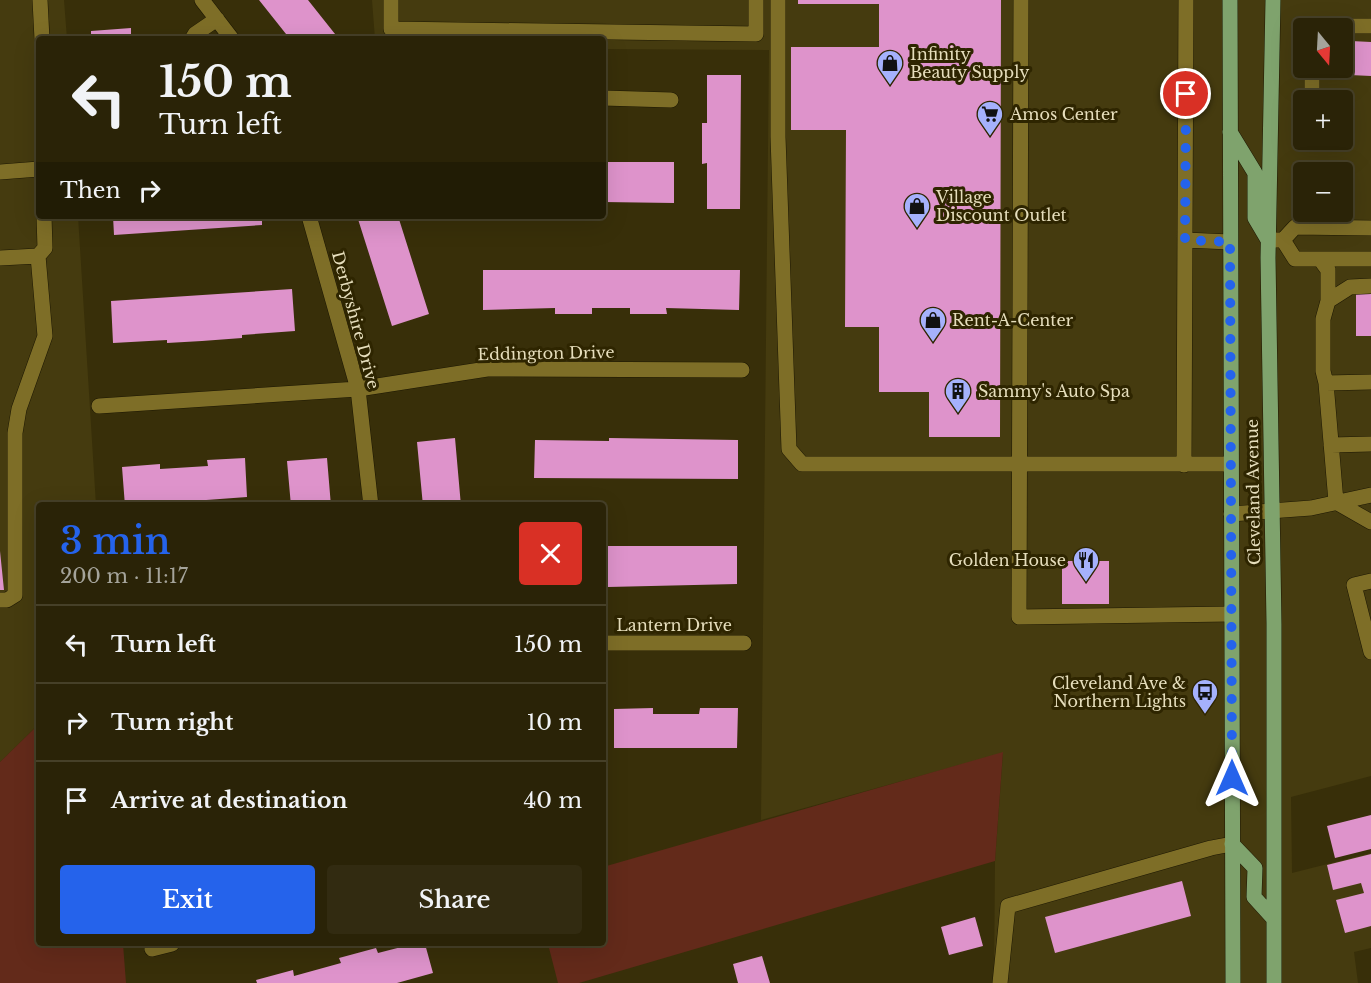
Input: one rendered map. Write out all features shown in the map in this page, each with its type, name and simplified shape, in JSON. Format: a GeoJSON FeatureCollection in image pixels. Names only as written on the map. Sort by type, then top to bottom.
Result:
{"type":"FeatureCollection","features":[{"type":"Feature","properties":{"kind":"main road","name":"Cleveland Avenue"},"geometry":{"type":"LineString","coordinates":[[1230,0],[1233,983]]}},
{"type":"Feature","properties":{"kind":"main road","name":"Cleveland Avenue"},"geometry":{"type":"LineString","coordinates":[[1273,0],[1276,240],[1270,513],[1274,624],[1274,983]]}},
{"type":"Feature","properties":{"kind":"main road"},"geometry":{"type":"LineString","coordinates":[[1230,132],[1255,173],[1255,218],[1276,240]]}},
{"type":"Feature","properties":{"kind":"main road"},"geometry":{"type":"LineString","coordinates":[[1232,844],[1255,868],[1254,897],[1273,918]]}},
{"type":"Feature","properties":{"kind":"street"},"geometry":{"type":"LineString","coordinates":[[40,0],[42,36]]}},
{"type":"Feature","properties":{"kind":"street"},"geometry":{"type":"LineString","coordinates":[[202,0],[230,36]]}},
{"type":"Feature","properties":{"kind":"street"},"geometry":{"type":"LineString","coordinates":[[391,0],[390,29],[756,34],[756,0]]}},
{"type":"Feature","properties":{"kind":"street"},"geometry":{"type":"LineString","coordinates":[[778,0],[778,137],[789,450],[802,464],[1230,464]]}},
{"type":"Feature","properties":{"kind":"street"},"geometry":{"type":"LineString","coordinates":[[1022,0],[1019,617],[1231,614]]}},
{"type":"Feature","properties":{"kind":"street"},"geometry":{"type":"LineString","coordinates":[[1184,465],[1186,0]]}},
{"type":"Feature","properties":{"kind":"street"},"geometry":{"type":"LineString","coordinates":[[194,36],[217,19]]}},
{"type":"Feature","properties":{"kind":"street"},"geometry":{"type":"LineString","coordinates":[[1353,26],[1371,26]]}},
{"type":"Feature","properties":{"kind":"street"},"geometry":{"type":"LineString","coordinates":[[606,98],[670,100]]}},
{"type":"Feature","properties":{"kind":"street"},"geometry":{"type":"LineString","coordinates":[[0,172],[36,169]]}},
{"type":"Feature","properties":{"kind":"street"},"geometry":{"type":"LineString","coordinates":[[0,258],[38,256],[45,248],[44,219]]}},
{"type":"Feature","properties":{"kind":"street","name":"Derbyshire Drive"},"geometry":{"type":"LineString","coordinates":[[310,219],[358,389],[371,502]]}},
{"type":"Feature","properties":{"kind":"street"},"geometry":{"type":"LineString","coordinates":[[1371,228],[1295,227],[1276,240],[1295,259],[1371,259]]}},
{"type":"Feature","properties":{"kind":"street"},"geometry":{"type":"LineString","coordinates":[[1185,240],[1230,242]]}},
{"type":"Feature","properties":{"kind":"street"},"geometry":{"type":"LineString","coordinates":[[0,600],[7,600],[15,595],[15,432],[19,409],[45,336],[38,256]]}},
{"type":"Feature","properties":{"kind":"street"},"geometry":{"type":"LineString","coordinates":[[1320,258],[1328,270],[1328,301],[1323,319],[1323,371],[1326,383],[1336,502]]}},
{"type":"Feature","properties":{"kind":"street"},"geometry":{"type":"LineString","coordinates":[[1328,301],[1350,286],[1371,286]]}},
{"type":"Feature","properties":{"kind":"street","name":"Eddington Drive"},"geometry":{"type":"LineString","coordinates":[[99,406],[358,389],[487,369],[742,370]]}},
{"type":"Feature","properties":{"kind":"street"},"geometry":{"type":"LineString","coordinates":[[1326,383],[1371,382]]}},
{"type":"Feature","properties":{"kind":"street"},"geometry":{"type":"LineString","coordinates":[[1331,445],[1371,444]]}},
{"type":"Feature","properties":{"kind":"street"},"geometry":{"type":"LineString","coordinates":[[1231,514],[1270,513],[1371,495]]}},
{"type":"Feature","properties":{"kind":"street"},"geometry":{"type":"LineString","coordinates":[[1336,502],[1371,522]]}},
{"type":"Feature","properties":{"kind":"street"},"geometry":{"type":"LineString","coordinates":[[1371,580],[1354,585],[1371,650]]}},
{"type":"Feature","properties":{"kind":"street","name":"Lantern Drive"},"geometry":{"type":"LineString","coordinates":[[606,643],[744,643]]}},
{"type":"Feature","properties":{"kind":"street"},"geometry":{"type":"LineString","coordinates":[[1000,983],[1008,906],[1210,848],[1232,844]]}},
{"type":"Feature","properties":{"kind":"street"},"geometry":{"type":"LineString","coordinates":[[152,949],[164,946]]}},
{"type":"Feature","properties":{"kind":"shaded area"},"geometry":{"type":"Polygon","coordinates":[[[0,0],[64,0],[67,36],[36,36],[36,219],[78,219],[96,502],[36,502],[36,727],[0,762],[0,0]]]}},
{"type":"Feature","properties":{"kind":"shaded area"},"geometry":{"type":"Polygon","coordinates":[[[372,0],[1371,0],[1371,776],[1291,797],[1292,873],[1371,853],[1371,948],[1354,952],[1358,983],[994,983],[995,861],[1003,753],[761,820],[769,50],[606,49],[606,36],[375,36],[372,0]]]}},
{"type":"Feature","properties":{"kind":"shaded area"},"geometry":{"type":"Polygon","coordinates":[[[36,727],[36,946],[123,946],[126,983],[0,983],[0,762],[36,727]]]}},
{"type":"Feature","properties":{"kind":"shaded area"},"geometry":{"type":"Polygon","coordinates":[[[1003,752],[995,861],[579,983],[558,983],[549,946],[606,946],[606,866],[1003,752]]]}},
{"type":"Feature","properties":{"kind":"building"},"geometry":{"type":"Polygon","coordinates":[[[259,0],[308,0],[337,36],[288,36],[259,0]]]}},
{"type":"Feature","properties":{"kind":"building"},"geometry":{"type":"Polygon","coordinates":[[[798,0],[1001,0],[1000,437],[929,437],[929,392],[879,392],[879,327],[845,327],[846,130],[791,130],[791,47],[879,47],[879,4],[798,4],[798,0]]]}},
{"type":"Feature","properties":{"kind":"building"},"geometry":{"type":"Polygon","coordinates":[[[131,28],[131,36],[91,36],[91,31],[131,28]]]}},
{"type":"Feature","properties":{"kind":"building"},"geometry":{"type":"Polygon","coordinates":[[[1353,41],[1371,42],[1371,76],[1353,75],[1353,41]]]}},
{"type":"Feature","properties":{"kind":"building"},"geometry":{"type":"Polygon","coordinates":[[[707,75],[741,75],[740,209],[707,209],[707,163],[702,164],[702,123],[707,123],[707,75]]]}},
{"type":"Feature","properties":{"kind":"building"},"geometry":{"type":"Polygon","coordinates":[[[606,162],[674,162],[674,203],[606,202],[606,162]]]}},
{"type":"Feature","properties":{"kind":"building"},"geometry":{"type":"Polygon","coordinates":[[[113,219],[262,219],[262,225],[114,235],[113,219]]]}},
{"type":"Feature","properties":{"kind":"building"},"geometry":{"type":"Polygon","coordinates":[[[358,219],[399,219],[429,314],[392,326],[358,219]]]}},
{"type":"Feature","properties":{"kind":"building"},"geometry":{"type":"Polygon","coordinates":[[[483,270],[740,270],[739,310],[666,308],[667,314],[630,314],[630,308],[592,308],[592,314],[555,314],[555,308],[483,310],[483,270]]]}},
{"type":"Feature","properties":{"kind":"building"},"geometry":{"type":"Polygon","coordinates":[[[292,289],[295,331],[202,341],[113,343],[111,301],[292,289]]]}},
{"type":"Feature","properties":{"kind":"building"},"geometry":{"type":"Polygon","coordinates":[[[1356,294],[1371,294],[1371,336],[1356,336],[1356,294]]]}},
{"type":"Feature","properties":{"kind":"building"},"geometry":{"type":"Polygon","coordinates":[[[455,438],[461,502],[423,502],[417,442],[455,438]]]}},
{"type":"Feature","properties":{"kind":"building"},"geometry":{"type":"Polygon","coordinates":[[[609,438],[738,440],[738,479],[534,478],[535,440],[609,441],[609,438]]]}},
{"type":"Feature","properties":{"kind":"building"},"geometry":{"type":"Polygon","coordinates":[[[245,458],[247,497],[179,502],[125,502],[122,467],[160,464],[160,469],[208,466],[207,460],[245,458]]]}},
{"type":"Feature","properties":{"kind":"building"},"geometry":{"type":"Polygon","coordinates":[[[327,458],[331,502],[291,502],[287,461],[327,458]]]}},
{"type":"Feature","properties":{"kind":"building"},"geometry":{"type":"Polygon","coordinates":[[[606,546],[737,546],[737,584],[608,587],[606,584],[606,546]]]}},
{"type":"Feature","properties":{"kind":"building"},"geometry":{"type":"Polygon","coordinates":[[[0,551],[4,590],[0,590],[0,551]]]}},
{"type":"Feature","properties":{"kind":"building","name":"Golden House"},"geometry":{"type":"Polygon","coordinates":[[[1062,561],[1109,561],[1109,604],[1062,604],[1062,561]]]}},
{"type":"Feature","properties":{"kind":"building"},"geometry":{"type":"Polygon","coordinates":[[[653,708],[653,714],[699,714],[700,708],[738,708],[737,748],[614,748],[614,709],[653,708]]]}},
{"type":"Feature","properties":{"kind":"building"},"geometry":{"type":"Polygon","coordinates":[[[1371,815],[1371,849],[1335,858],[1327,826],[1371,815]]]}},
{"type":"Feature","properties":{"kind":"building"},"geometry":{"type":"Polygon","coordinates":[[[1371,854],[1371,926],[1345,933],[1336,900],[1364,893],[1361,883],[1333,890],[1327,865],[1371,854]]]}},
{"type":"Feature","properties":{"kind":"building"},"geometry":{"type":"Polygon","coordinates":[[[1182,881],[1191,916],[1055,953],[1045,917],[1182,881]]]}},
{"type":"Feature","properties":{"kind":"building"},"geometry":{"type":"Polygon","coordinates":[[[975,917],[983,946],[949,955],[941,927],[975,917]]]}},
{"type":"Feature","properties":{"kind":"building"},"geometry":{"type":"Polygon","coordinates":[[[405,946],[426,946],[433,973],[397,983],[257,983],[256,980],[293,970],[294,976],[341,963],[339,958],[376,948],[378,953],[405,946]]]}},
{"type":"Feature","properties":{"kind":"building"},"geometry":{"type":"Polygon","coordinates":[[[762,956],[770,983],[738,983],[733,964],[762,956]]]}},
{"type":"Feature","properties":{"kind":"place","name":"Infinity Beauty Supply"},"geometry":{"type":"Point","coordinates":[890,86]}},
{"type":"Feature","properties":{"kind":"place","name":"Amos Center"},"geometry":{"type":"Point","coordinates":[990,137]}},
{"type":"Feature","properties":{"kind":"place","name":"Village Discount Outlet"},"geometry":{"type":"Point","coordinates":[917,229]}},
{"type":"Feature","properties":{"kind":"place","name":"Rent-A-Center"},"geometry":{"type":"Point","coordinates":[933,343]}},
{"type":"Feature","properties":{"kind":"place","name":"Sammy's Auto Spa"},"geometry":{"type":"Point","coordinates":[958,414]}},
{"type":"Feature","properties":{"kind":"place","name":"Golden House"},"geometry":{"type":"Point","coordinates":[1086,583]}},
{"type":"Feature","properties":{"kind":"place","name":"Cleveland Ave & Northern Lights"},"geometry":{"type":"Point","coordinates":[1205,715]}},
{"type":"Feature","properties":{"kind":"route"},"geometry":{"type":"LineString","coordinates":[[1186,94],[1185,240],[1230,242],[1232,778]]}}]}
